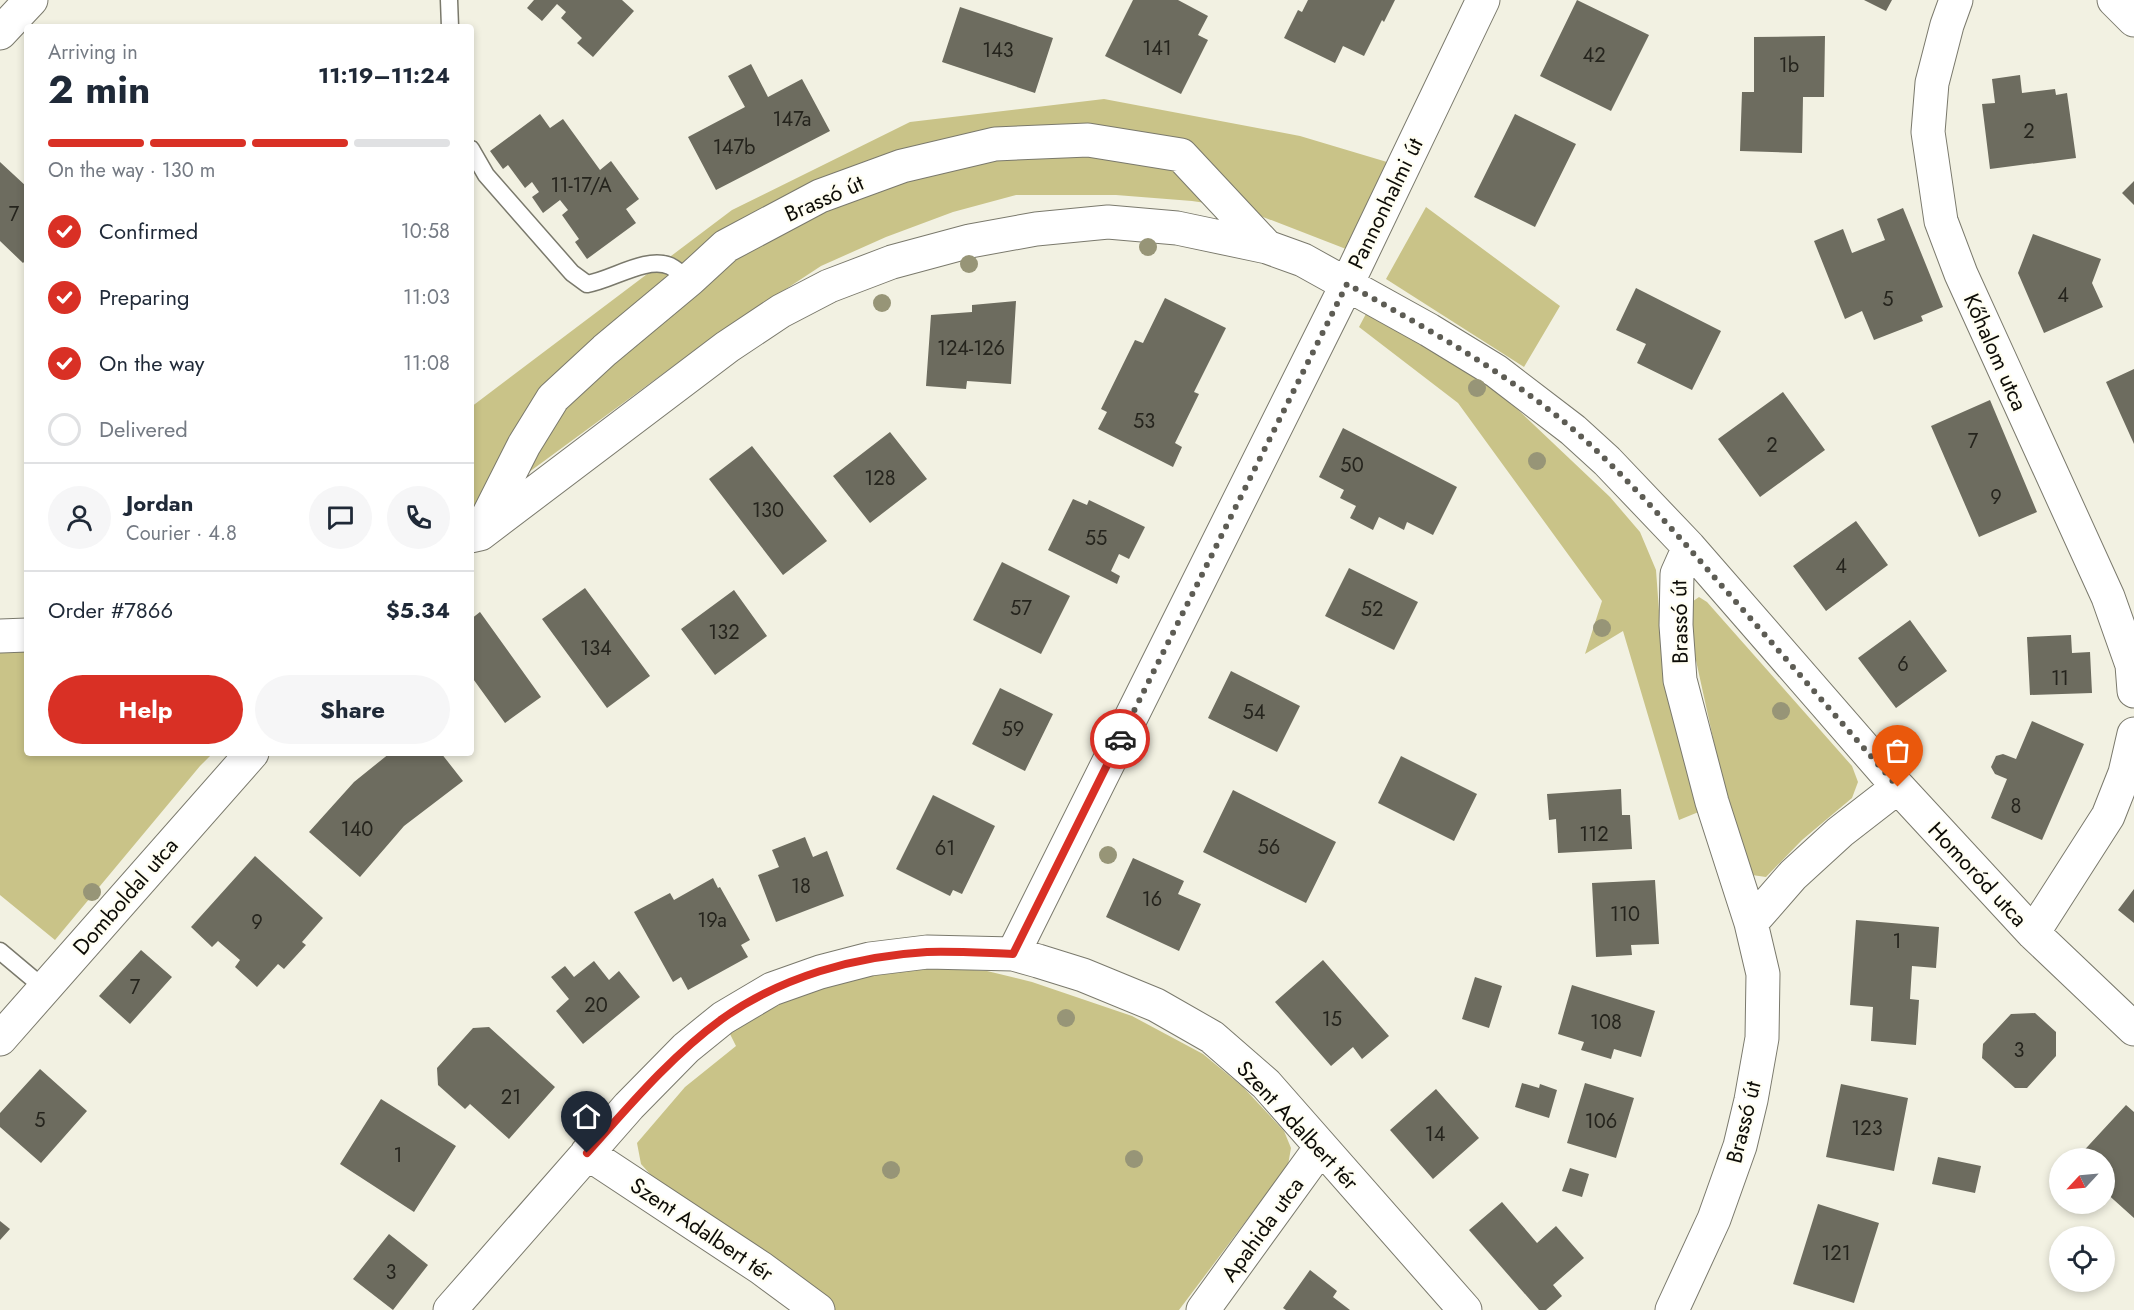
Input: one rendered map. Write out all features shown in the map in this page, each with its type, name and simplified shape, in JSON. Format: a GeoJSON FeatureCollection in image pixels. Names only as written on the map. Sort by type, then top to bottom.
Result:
{"type":"FeatureCollection","features":[{"type":"Feature","properties":{"kind":"street"},"geometry":{"type":"LineString","coordinates":[[0,33],[31,0]]}},
{"type":"Feature","properties":{"kind":"street","name":"Pannonhalmi út"},"geometry":{"type":"LineString","coordinates":[[1013,954],[1347,284],[1483,0]]}},
{"type":"Feature","properties":{"kind":"street","name":"Kőhalom utca"},"geometry":{"type":"LineString","coordinates":[[1956,0],[1932,83],[1928,132],[1941,221],[1961,274],[2108,597],[2132,665],[2134,691]]}},
{"type":"Feature","properties":{"kind":"street"},"geometry":{"type":"LineString","coordinates":[[2114,0],[2134,20]]}},
{"type":"Feature","properties":{"kind":"street","name":"Brassó út"},"geometry":{"type":"LineString","coordinates":[[474,537],[524,445],[553,398],[726,246],[820,196],[902,166],[995,144],[1088,140],[1181,155],[1267,246]]}},
{"type":"Feature","properties":{"kind":"street","name":"Brassó út"},"geometry":{"type":"LineString","coordinates":[[474,537],[727,347],[781,310],[829,286],[892,262],[981,239],[1036,229],[1108,222],[1177,228],[1267,246],[1303,260],[1347,284],[1496,371],[1573,430],[1607,461],[1689,548],[1677,574],[1676,625],[1680,680],[1712,802],[1751,923],[1763,974],[1762,1038],[1740,1146],[1714,1219],[1672,1310]]}},
{"type":"Feature","properties":{"kind":"street","name":"Homoród utca"},"geometry":{"type":"LineString","coordinates":[[1689,548],[1898,787],[2033,933],[2134,1029]]}},
{"type":"Feature","properties":{"kind":"street"},"geometry":{"type":"LineString","coordinates":[[0,636],[24,635]]}},
{"type":"Feature","properties":{"kind":"street"},"geometry":{"type":"LineString","coordinates":[[2033,933],[2108,816],[2125,773],[2134,734]]}},
{"type":"Feature","properties":{"kind":"street","name":"Domboldal utca"},"geometry":{"type":"LineString","coordinates":[[0,1039],[249,756]]}},
{"type":"Feature","properties":{"kind":"street"},"geometry":{"type":"LineString","coordinates":[[1751,923],[1793,875],[1840,832],[1898,787]]}},
{"type":"Feature","properties":{"kind":"street","name":"Szent Adalbert tér"},"geometry":{"type":"LineString","coordinates":[[818,1310],[742,1255],[587,1153],[686,1048],[723,1018],[772,989],[820,972],[870,959],[927,952],[1013,954],[1083,975],[1145,1001],[1212,1037],[1266,1084],[1466,1310]]}},
{"type":"Feature","properties":{"kind":"street","name":"Apahida utca"},"geometry":{"type":"LineString","coordinates":[[1203,1310],[1321,1148]]}},
{"type":"Feature","properties":{"kind":"street"},"geometry":{"type":"LineString","coordinates":[[450,1310],[587,1153]]}},
{"type":"Feature","properties":{"kind":"lane"},"geometry":{"type":"LineString","coordinates":[[449,0],[450,24]]}},
{"type":"Feature","properties":{"kind":"lane"},"geometry":{"type":"LineString","coordinates":[[474,154],[486,175],[572,273],[587,284],[602,282],[648,263],[669,266],[689,280]]}},
{"type":"Feature","properties":{"kind":"lane"},"geometry":{"type":"LineString","coordinates":[[0,951],[44,988]]}},
{"type":"Feature","properties":{"kind":"shaded area"},"geometry":{"type":"Polygon","coordinates":[[[1104,99],[1300,136],[1387,162],[1346,249],[1240,208],[1192,201],[1116,195],[1016,195],[953,212],[886,237],[821,266],[713,337],[495,497],[474,505],[474,405],[732,210],[910,122],[1104,99]]]}},
{"type":"Feature","properties":{"kind":"shaded area"},"geometry":{"type":"Polygon","coordinates":[[[1426,207],[1560,306],[1524,367],[1386,279],[1426,207]]]}},
{"type":"Feature","properties":{"kind":"shaded area"},"geometry":{"type":"Polygon","coordinates":[[[1368,310],[1494,387],[1610,497],[1640,532],[1656,570],[1661,638],[1701,811],[1679,820],[1623,631],[1585,654],[1602,601],[1458,403],[1359,327],[1368,310]]]}},
{"type":"Feature","properties":{"kind":"shaded area"},"geometry":{"type":"Polygon","coordinates":[[[1699,597],[1707,602],[1852,766],[1858,782],[1852,798],[1802,840],[1766,877],[1752,875],[1729,811],[1688,624],[1689,604],[1699,597]]]}},
{"type":"Feature","properties":{"kind":"shaded area"},"geometry":{"type":"Polygon","coordinates":[[[24,650],[24,756],[210,756],[55,940],[0,895],[0,652],[24,650]]]}},
{"type":"Feature","properties":{"kind":"shaded area"},"geometry":{"type":"Polygon","coordinates":[[[946,968],[987,971],[1032,982],[1132,1016],[1203,1054],[1243,1087],[1284,1131],[1291,1148],[1288,1165],[1179,1310],[834,1310],[668,1194],[641,1164],[637,1143],[685,1087],[736,1046],[729,1032],[778,1002],[859,975],[946,968]]]}},
{"type":"Feature","properties":{"kind":"building"},"geometry":{"type":"Polygon","coordinates":[[[534,0],[622,0],[634,11],[593,57],[577,43],[582,38],[561,18],[566,12],[557,4],[542,21],[527,8],[534,0]]]}},
{"type":"Feature","properties":{"kind":"building"},"geometry":{"type":"Polygon","coordinates":[[[1133,0],[1178,0],[1208,16],[1198,35],[1208,40],[1181,94],[1105,56],[1133,0]]]}},
{"type":"Feature","properties":{"kind":"building"},"geometry":{"type":"Polygon","coordinates":[[[1308,0],[1395,0],[1364,56],[1343,46],[1335,63],[1284,38],[1298,10],[1302,12],[1308,0]]]}},
{"type":"Feature","properties":{"kind":"building"},"geometry":{"type":"Polygon","coordinates":[[[1577,0],[1649,35],[1611,111],[1540,76],[1577,0]]]}},
{"type":"Feature","properties":{"kind":"building"},"geometry":{"type":"Polygon","coordinates":[[[1864,0],[1892,0],[1886,11],[1864,0]]]}},
{"type":"Feature","properties":{"kind":"building"},"geometry":{"type":"Polygon","coordinates":[[[960,7],[1053,38],[1035,93],[942,62],[960,7]]]}},
{"type":"Feature","properties":{"kind":"building"},"geometry":{"type":"Polygon","coordinates":[[[1825,36],[1824,97],[1803,97],[1802,153],[1740,151],[1742,92],[1754,92],[1754,37],[1825,36]]]}},
{"type":"Feature","properties":{"kind":"building"},"geometry":{"type":"Polygon","coordinates":[[[751,64],[768,97],[802,79],[830,131],[716,190],[688,137],[745,107],[728,76],[751,64]]]}},
{"type":"Feature","properties":{"kind":"building"},"geometry":{"type":"Polygon","coordinates":[[[2020,75],[2022,93],[2055,89],[2056,95],[2067,93],[2076,158],[1990,169],[1982,104],[1995,103],[1992,79],[2020,75]]]}},
{"type":"Feature","properties":{"kind":"building"},"geometry":{"type":"Polygon","coordinates":[[[540,114],[550,128],[563,119],[600,170],[611,161],[639,199],[626,209],[636,223],[587,259],[575,242],[579,239],[562,215],[568,210],[560,200],[543,213],[532,197],[539,192],[532,182],[525,188],[508,165],[503,169],[490,151],[540,114]]]}},
{"type":"Feature","properties":{"kind":"building"},"geometry":{"type":"Polygon","coordinates":[[[1515,114],[1576,144],[1535,227],[1474,197],[1515,114]]]}},
{"type":"Feature","properties":{"kind":"building"},"geometry":{"type":"Polygon","coordinates":[[[0,162],[24,184],[24,262],[0,241],[0,162]]]}},
{"type":"Feature","properties":{"kind":"building"},"geometry":{"type":"Polygon","coordinates":[[[2134,181],[2134,205],[2122,193],[2134,181]]]}},
{"type":"Feature","properties":{"kind":"building"},"geometry":{"type":"Polygon","coordinates":[[[1903,208],[1943,307],[1921,316],[1923,321],[1874,340],[1862,311],[1845,319],[1814,241],[1843,229],[1852,253],[1885,240],[1877,219],[1903,208]]]}},
{"type":"Feature","properties":{"kind":"building"},"geometry":{"type":"Polygon","coordinates":[[[2033,234],[2101,259],[2092,283],[2103,307],[2044,333],[2018,273],[2033,234]]]}},
{"type":"Feature","properties":{"kind":"building"},"geometry":{"type":"Polygon","coordinates":[[[1636,288],[1721,331],[1692,390],[1637,363],[1646,344],[1616,330],[1636,288]]]}},
{"type":"Feature","properties":{"kind":"building"},"geometry":{"type":"Polygon","coordinates":[[[1165,298],[1226,328],[1194,392],[1199,394],[1175,443],[1182,447],[1173,467],[1098,429],[1107,412],[1101,409],[1135,340],[1143,343],[1165,298]]]}},
{"type":"Feature","properties":{"kind":"building"},"geometry":{"type":"Polygon","coordinates":[[[1016,301],[1011,384],[967,381],[966,389],[926,386],[931,315],[972,312],[972,305],[1016,301]]]}},
{"type":"Feature","properties":{"kind":"building"},"geometry":{"type":"Polygon","coordinates":[[[2134,369],[2134,444],[2106,382],[2134,369]]]}},
{"type":"Feature","properties":{"kind":"building"},"geometry":{"type":"Polygon","coordinates":[[[1783,392],[1825,450],[1760,497],[1718,439],[1783,392]]]}},
{"type":"Feature","properties":{"kind":"building"},"geometry":{"type":"Polygon","coordinates":[[[1990,400],[2037,512],[1979,537],[1931,426],[1990,400]]]}},
{"type":"Feature","properties":{"kind":"building"},"geometry":{"type":"Polygon","coordinates":[[[1343,428],[1457,487],[1433,535],[1407,522],[1404,530],[1379,517],[1373,530],[1350,518],[1356,506],[1340,498],[1344,490],[1319,477],[1343,428]]]}},
{"type":"Feature","properties":{"kind":"building"},"geometry":{"type":"Polygon","coordinates":[[[890,432],[927,479],[870,523],[833,476],[890,432]]]}},
{"type":"Feature","properties":{"kind":"building"},"geometry":{"type":"Polygon","coordinates":[[[752,446],[827,541],[783,575],[709,479],[752,446]]]}},
{"type":"Feature","properties":{"kind":"building"},"geometry":{"type":"Polygon","coordinates":[[[1073,499],[1087,505],[1089,500],[1145,527],[1129,559],[1119,554],[1111,571],[1120,576],[1117,584],[1048,550],[1073,499]]]}},
{"type":"Feature","properties":{"kind":"building"},"geometry":{"type":"Polygon","coordinates":[[[1856,521],[1888,565],[1826,611],[1793,566],[1856,521]]]}},
{"type":"Feature","properties":{"kind":"building"},"geometry":{"type":"Polygon","coordinates":[[[1002,562],[1070,596],[1041,654],[973,620],[1002,562]]]}},
{"type":"Feature","properties":{"kind":"building"},"geometry":{"type":"Polygon","coordinates":[[[1349,568],[1418,602],[1394,650],[1325,616],[1349,568]]]}},
{"type":"Feature","properties":{"kind":"building"},"geometry":{"type":"Polygon","coordinates":[[[585,588],[650,676],[607,708],[542,619],[585,588]]]}},
{"type":"Feature","properties":{"kind":"building"},"geometry":{"type":"Polygon","coordinates":[[[734,590],[767,636],[715,675],[681,629],[734,590]]]}},
{"type":"Feature","properties":{"kind":"building"},"geometry":{"type":"Polygon","coordinates":[[[480,612],[541,697],[505,723],[474,680],[474,617],[480,612]]]}},
{"type":"Feature","properties":{"kind":"building"},"geometry":{"type":"Polygon","coordinates":[[[1910,620],[1947,671],[1896,708],[1858,658],[1910,620]]]}},
{"type":"Feature","properties":{"kind":"building"},"geometry":{"type":"Polygon","coordinates":[[[2071,635],[2072,653],[2090,652],[2092,693],[2030,695],[2027,637],[2071,635]]]}},
{"type":"Feature","properties":{"kind":"building"},"geometry":{"type":"Polygon","coordinates":[[[1231,671],[1300,706],[1277,752],[1208,718],[1231,671]]]}},
{"type":"Feature","properties":{"kind":"building"},"geometry":{"type":"Polygon","coordinates":[[[1000,688],[1053,714],[1025,771],[972,744],[1000,688]]]}},
{"type":"Feature","properties":{"kind":"building"},"geometry":{"type":"Polygon","coordinates":[[[2032,721],[2084,744],[2042,840],[1991,818],[2007,779],[1995,774],[1991,767],[1996,756],[2003,754],[2016,759],[2032,721]]]}},
{"type":"Feature","properties":{"kind":"building"},"geometry":{"type":"Polygon","coordinates":[[[386,756],[443,756],[463,781],[404,826],[360,877],[309,832],[354,782],[386,756]]]}},
{"type":"Feature","properties":{"kind":"building"},"geometry":{"type":"Polygon","coordinates":[[[1401,756],[1477,794],[1454,841],[1378,803],[1401,756]]]}},
{"type":"Feature","properties":{"kind":"building"},"geometry":{"type":"Polygon","coordinates":[[[1621,789],[1622,815],[1630,815],[1632,849],[1558,853],[1556,819],[1549,820],[1547,794],[1621,789]]]}},
{"type":"Feature","properties":{"kind":"building"},"geometry":{"type":"Polygon","coordinates":[[[1233,790],[1336,842],[1306,903],[1203,852],[1233,790]]]}},
{"type":"Feature","properties":{"kind":"building"},"geometry":{"type":"Polygon","coordinates":[[[933,795],[995,826],[962,894],[953,890],[950,896],[896,869],[933,795]]]}},
{"type":"Feature","properties":{"kind":"building"},"geometry":{"type":"Polygon","coordinates":[[[805,837],[813,857],[827,851],[844,896],[776,922],[758,875],[779,867],[772,850],[805,837]]]}},
{"type":"Feature","properties":{"kind":"building"},"geometry":{"type":"Polygon","coordinates":[[[255,856],[323,918],[302,942],[306,945],[284,969],[278,964],[257,987],[235,967],[240,960],[218,941],[212,947],[191,927],[255,856]]]}},
{"type":"Feature","properties":{"kind":"building"},"geometry":{"type":"Polygon","coordinates":[[[1133,858],[1184,881],[1178,894],[1201,904],[1179,951],[1106,917],[1133,858]]]}},
{"type":"Feature","properties":{"kind":"building"},"geometry":{"type":"Polygon","coordinates":[[[713,878],[750,940],[741,945],[748,957],[688,990],[681,977],[673,982],[634,912],[670,893],[674,900],[713,878]]]}},
{"type":"Feature","properties":{"kind":"building"},"geometry":{"type":"Polygon","coordinates":[[[1655,880],[1659,944],[1631,945],[1632,955],[1596,957],[1592,883],[1655,880]]]}},
{"type":"Feature","properties":{"kind":"building"},"geometry":{"type":"Polygon","coordinates":[[[2134,889],[2134,923],[2118,910],[2134,889]]]}},
{"type":"Feature","properties":{"kind":"building"},"geometry":{"type":"Polygon","coordinates":[[[1856,920],[1939,927],[1936,968],[1912,966],[1910,999],[1919,1000],[1916,1045],[1871,1041],[1873,1007],[1850,1005],[1856,920]]]}},
{"type":"Feature","properties":{"kind":"building"},"geometry":{"type":"Polygon","coordinates":[[[141,950],[172,977],[130,1024],[99,996],[141,950]]]}},
{"type":"Feature","properties":{"kind":"building"},"geometry":{"type":"Polygon","coordinates":[[[1323,960],[1389,1036],[1362,1059],[1353,1047],[1331,1066],[1275,1002],[1323,960]]]}},
{"type":"Feature","properties":{"kind":"building"},"geometry":{"type":"Polygon","coordinates":[[[594,961],[609,980],[619,971],[640,997],[583,1044],[556,1011],[569,999],[551,977],[565,966],[574,977],[594,961]]]}},
{"type":"Feature","properties":{"kind":"building"},"geometry":{"type":"Polygon","coordinates":[[[1475,977],[1502,986],[1489,1028],[1462,1019],[1475,977]]]}},
{"type":"Feature","properties":{"kind":"building"},"geometry":{"type":"Polygon","coordinates":[[[1572,985],[1655,1011],[1641,1057],[1614,1049],[1611,1059],[1581,1050],[1584,1042],[1558,1034],[1572,985]]]}},
{"type":"Feature","properties":{"kind":"building"},"geometry":{"type":"Polygon","coordinates":[[[2035,1013],[2056,1032],[2056,1056],[2027,1088],[2015,1088],[1982,1058],[1983,1044],[2011,1014],[2035,1013]]]}},
{"type":"Feature","properties":{"kind":"building"},"geometry":{"type":"Polygon","coordinates":[[[489,1027],[555,1087],[509,1139],[470,1104],[465,1109],[438,1085],[437,1068],[473,1028],[489,1027]]]}},
{"type":"Feature","properties":{"kind":"building"},"geometry":{"type":"Polygon","coordinates":[[[40,1069],[87,1111],[41,1163],[0,1127],[0,1113],[40,1069]]]}},
{"type":"Feature","properties":{"kind":"building"},"geometry":{"type":"Polygon","coordinates":[[[1522,1083],[1539,1088],[1540,1084],[1557,1090],[1549,1118],[1515,1107],[1522,1083]]]}},
{"type":"Feature","properties":{"kind":"building"},"geometry":{"type":"Polygon","coordinates":[[[1585,1083],[1634,1098],[1616,1158],[1567,1143],[1585,1083]]]}},
{"type":"Feature","properties":{"kind":"building"},"geometry":{"type":"Polygon","coordinates":[[[1841,1084],[1908,1098],[1894,1171],[1826,1157],[1841,1084]]]}},
{"type":"Feature","properties":{"kind":"building"},"geometry":{"type":"Polygon","coordinates":[[[1436,1089],[1479,1138],[1433,1179],[1390,1130],[1436,1089]]]}},
{"type":"Feature","properties":{"kind":"building"},"geometry":{"type":"Polygon","coordinates":[[[381,1099],[456,1146],[414,1212],[340,1164],[381,1099]]]}},
{"type":"Feature","properties":{"kind":"building"},"geometry":{"type":"Polygon","coordinates":[[[2126,1105],[2134,1112],[2134,1218],[2115,1201],[2115,1148],[2086,1148],[2126,1105]]]}},
{"type":"Feature","properties":{"kind":"building"},"geometry":{"type":"Polygon","coordinates":[[[1938,1157],[1981,1166],[1975,1193],[1932,1184],[1938,1157]]]}},
{"type":"Feature","properties":{"kind":"building"},"geometry":{"type":"Polygon","coordinates":[[[1570,1168],[1589,1174],[1582,1197],[1562,1191],[1570,1168]]]}},
{"type":"Feature","properties":{"kind":"building"},"geometry":{"type":"Polygon","coordinates":[[[1502,1202],[1537,1243],[1556,1226],[1584,1258],[1553,1285],[1562,1296],[1546,1310],[1539,1310],[1469,1230],[1502,1202]]]}},
{"type":"Feature","properties":{"kind":"building"},"geometry":{"type":"Polygon","coordinates":[[[1818,1204],[1879,1223],[1854,1303],[1793,1284],[1818,1204]]]}},
{"type":"Feature","properties":{"kind":"building"},"geometry":{"type":"Polygon","coordinates":[[[0,1221],[10,1229],[0,1240],[0,1221]]]}},
{"type":"Feature","properties":{"kind":"building"},"geometry":{"type":"Polygon","coordinates":[[[389,1234],[428,1265],[393,1310],[353,1279],[389,1234]]]}},
{"type":"Feature","properties":{"kind":"building"},"geometry":{"type":"Polygon","coordinates":[[[1310,1270],[1337,1291],[1333,1297],[1350,1310],[1286,1310],[1283,1308],[1310,1270]]]}},
{"type":"Feature","properties":{"kind":"way so far"},"geometry":{"type":"LineString","coordinates":[[1120,739],[1347,284],[1496,371],[1573,430],[1607,461],[1689,548],[1898,787]]}},
{"type":"Feature","properties":{"kind":"route"},"geometry":{"type":"LineString","coordinates":[[587,1153],[686,1048],[723,1018],[772,989],[820,972],[870,959],[927,952],[1013,954],[1120,739]]}}]}
